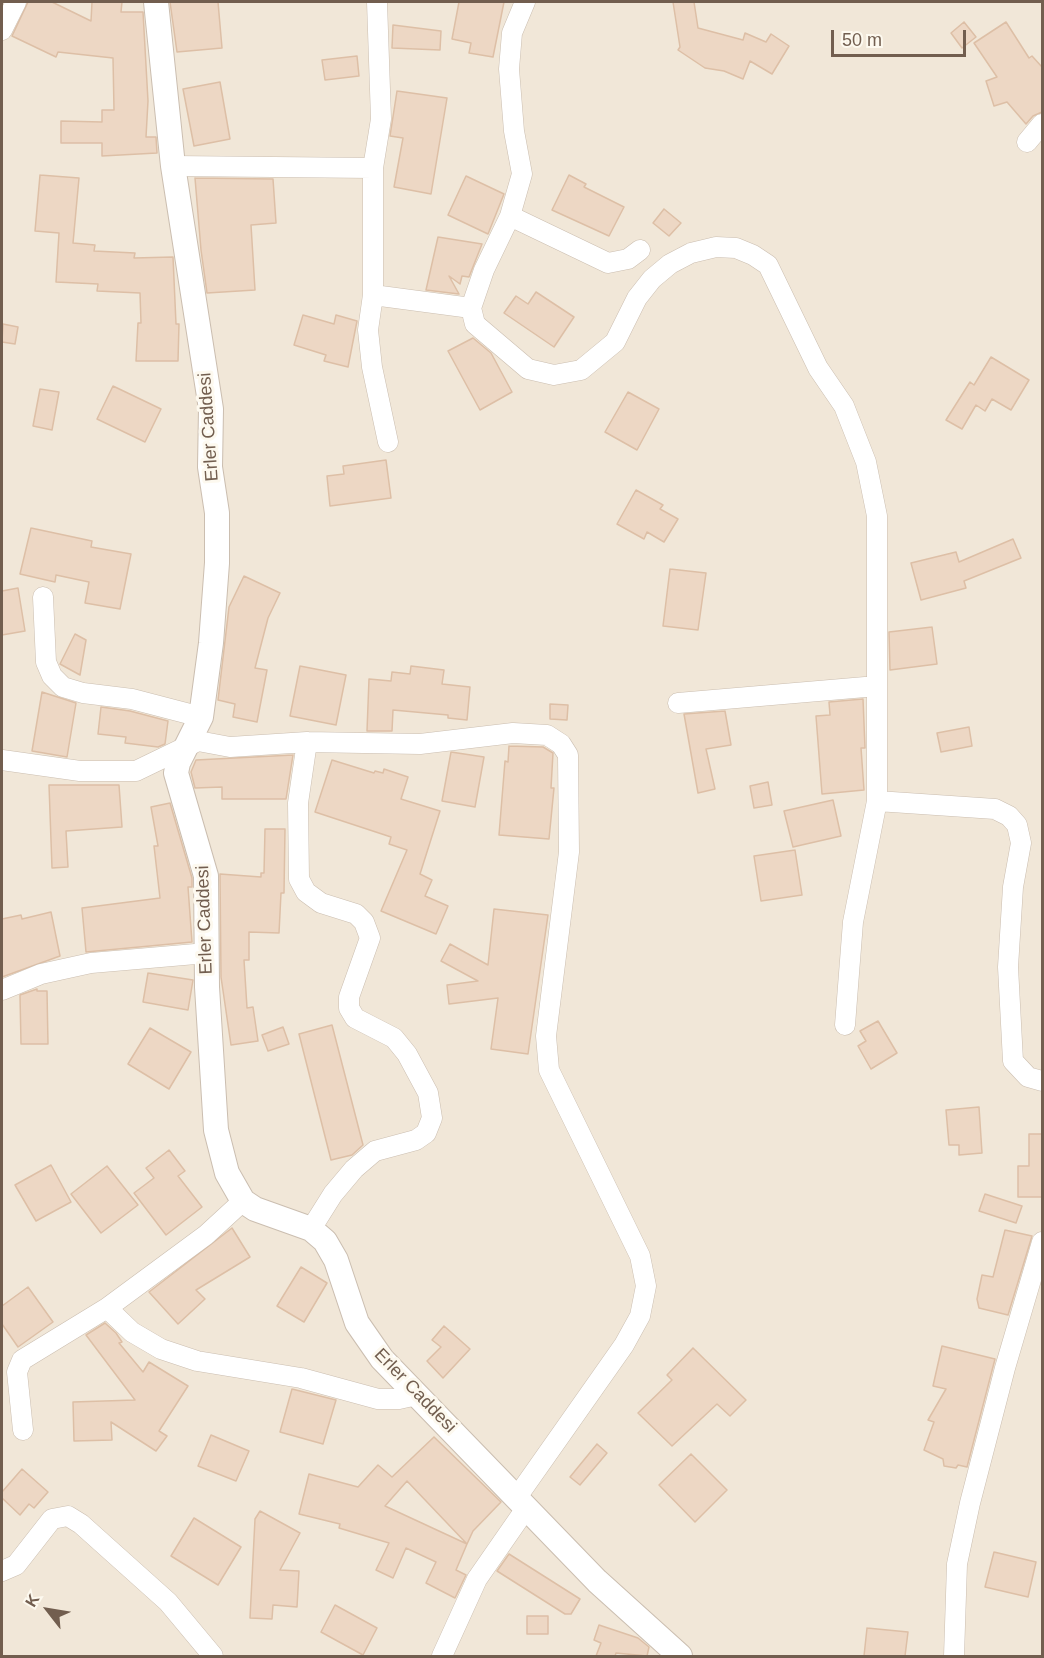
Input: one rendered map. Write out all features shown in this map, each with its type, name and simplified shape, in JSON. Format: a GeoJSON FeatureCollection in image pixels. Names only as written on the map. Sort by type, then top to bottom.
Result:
{"type":"FeatureCollection","features":[{"type":"Feature","properties":{"kind":"street"},"geometry":{"type":"LineString","coordinates":[[2,30],[16,2]]}},
{"type":"Feature","properties":{"kind":"street","name":"Erler Caddesi"},"geometry":{"type":"LineString","coordinates":[[156,2],[173,166],[212,409],[210,467],[217,513],[217,562],[211,643],[201,717],[178,763],[177,773],[206,876],[207,953],[216,1130],[227,1173],[243,1202],[255,1209],[311,1229],[325,1241],[336,1260],[351,1307],[366,1339],[417,1395],[625,1609],[680,1656]]}},
{"type":"Feature","properties":{"kind":"street"},"geometry":{"type":"LineString","coordinates":[[377,2],[381,119],[373,168],[373,295],[368,330],[372,368],[388,442]]}},
{"type":"Feature","properties":{"kind":"street"},"geometry":{"type":"LineString","coordinates":[[525,2],[512,33],[509,69],[514,131],[522,174],[510,216],[484,270],[471,308],[475,324],[528,369],[554,375],[581,370],[598,359],[615,342],[637,298],[652,279],[670,264],[691,253],[716,247],[736,248],[768,265],[818,368],[844,406],[866,462],[877,516],[877,801],[853,922],[845,1025]]}},
{"type":"Feature","properties":{"kind":"street"},"geometry":{"type":"LineString","coordinates":[[1027,142],[1042,124]]}},
{"type":"Feature","properties":{"kind":"street"},"geometry":{"type":"LineString","coordinates":[[173,166],[373,168]]}},
{"type":"Feature","properties":{"kind":"street"},"geometry":{"type":"LineString","coordinates":[[510,216],[608,263],[628,259],[640,250]]}},
{"type":"Feature","properties":{"kind":"street"},"geometry":{"type":"LineString","coordinates":[[373,295],[471,308]]}},
{"type":"Feature","properties":{"kind":"street"},"geometry":{"type":"LineString","coordinates":[[44,597],[46,662],[52,676],[63,687],[83,693],[132,699],[201,717]]}},
{"type":"Feature","properties":{"kind":"street"},"geometry":{"type":"LineString","coordinates":[[678,703],[877,687]]}},
{"type":"Feature","properties":{"kind":"street"},"geometry":{"type":"LineString","coordinates":[[2,760],[80,771],[136,771],[198,741],[230,747],[307,742],[420,744],[513,733],[547,735],[561,744],[568,755],[568,852],[546,1036],[549,1070],[640,1256],[646,1286],[640,1316],[624,1345],[522,1502],[477,1579],[442,1656]]}},
{"type":"Feature","properties":{"kind":"street"},"geometry":{"type":"LineString","coordinates":[[307,742],[298,803],[299,879],[306,892],[321,903],[356,914],[364,922],[370,938],[350,997],[349,1008],[355,1018],[394,1038],[407,1054],[428,1093],[432,1118],[426,1133],[416,1140],[375,1151],[354,1169],[333,1194],[311,1229]]}},
{"type":"Feature","properties":{"kind":"street"},"geometry":{"type":"LineString","coordinates":[[877,801],[995,809],[1008,816],[1017,825],[1021,843],[1013,886],[1008,967],[1013,1061],[1028,1077],[1042,1081]]}},
{"type":"Feature","properties":{"kind":"street"},"geometry":{"type":"LineString","coordinates":[[2,990],[41,974],[91,963],[207,953]]}},
{"type":"Feature","properties":{"kind":"street"},"geometry":{"type":"LineString","coordinates":[[23,1430],[17,1381],[17,1372],[22,1360],[107,1308],[206,1235],[243,1202]]}},
{"type":"Feature","properties":{"kind":"street"},"geometry":{"type":"LineString","coordinates":[[954,1656],[957,1564],[970,1503],[1005,1368],[1042,1242]]}},
{"type":"Feature","properties":{"kind":"street"},"geometry":{"type":"LineString","coordinates":[[107,1308],[132,1332],[160,1349],[197,1361],[301,1378],[378,1399],[399,1399],[417,1395]]}},
{"type":"Feature","properties":{"kind":"street"},"geometry":{"type":"LineString","coordinates":[[2,1571],[16,1565],[52,1519],[68,1516],[81,1524],[168,1602],[213,1656]]}},
{"type":"Feature","properties":{"kind":"shaded area"},"geometry":{"type":"Polygon","coordinates":[[[2,2],[1042,2],[1042,1656],[2,1656],[2,2]]]}},
{"type":"Feature","properties":{"kind":"building"},"geometry":{"type":"Polygon","coordinates":[[[28,2],[52,2],[91,21],[92,2],[122,2],[121,12],[143,12],[148,101],[146,137],[156,137],[157,153],[102,156],[102,143],[61,143],[61,121],[102,122],[102,110],[114,110],[113,58],[58,52],[56,57],[12,36],[28,2]]]}},
{"type":"Feature","properties":{"kind":"building"},"geometry":{"type":"Polygon","coordinates":[[[170,2],[218,2],[222,48],[177,52],[170,2]]]}},
{"type":"Feature","properties":{"kind":"building"},"geometry":{"type":"Polygon","coordinates":[[[459,2],[504,2],[493,57],[469,53],[471,43],[452,39],[459,2]]]}},
{"type":"Feature","properties":{"kind":"building"},"geometry":{"type":"Polygon","coordinates":[[[673,2],[694,2],[698,28],[743,40],[745,33],[766,42],[771,34],[789,46],[772,74],[750,61],[743,79],[724,71],[705,68],[678,50],[680,47],[673,2]]]}},
{"type":"Feature","properties":{"kind":"building"},"geometry":{"type":"Polygon","coordinates":[[[964,22],[976,37],[962,48],[951,33],[964,22]]]}},
{"type":"Feature","properties":{"kind":"building"},"geometry":{"type":"Polygon","coordinates":[[[1006,22],[1029,58],[1032,56],[1042,67],[1042,112],[1033,116],[1026,124],[1007,102],[994,106],[986,81],[997,77],[974,43],[1006,22]]]}},
{"type":"Feature","properties":{"kind":"building"},"geometry":{"type":"Polygon","coordinates":[[[393,25],[441,31],[440,50],[392,48],[393,25]]]}},
{"type":"Feature","properties":{"kind":"building"},"geometry":{"type":"Polygon","coordinates":[[[357,56],[359,76],[325,80],[322,60],[357,56]]]}},
{"type":"Feature","properties":{"kind":"building"},"geometry":{"type":"Polygon","coordinates":[[[220,82],[230,139],[194,146],[183,89],[220,82]]]}},
{"type":"Feature","properties":{"kind":"building"},"geometry":{"type":"Polygon","coordinates":[[[397,91],[447,98],[431,194],[394,187],[403,138],[390,136],[397,91]]]}},
{"type":"Feature","properties":{"kind":"building"},"geometry":{"type":"Polygon","coordinates":[[[40,175],[79,178],[73,243],[95,245],[94,251],[135,253],[134,258],[173,257],[176,324],[179,324],[178,361],[136,361],[138,323],[141,323],[140,293],[97,291],[98,284],[56,282],[59,233],[35,231],[40,175]]]}},
{"type":"Feature","properties":{"kind":"building"},"geometry":{"type":"Polygon","coordinates":[[[569,175],[586,184],[584,187],[624,207],[609,236],[552,210],[569,175]]]}},
{"type":"Feature","properties":{"kind":"building"},"geometry":{"type":"Polygon","coordinates":[[[466,176],[504,194],[488,234],[448,215],[466,176]]]}},
{"type":"Feature","properties":{"kind":"building"},"geometry":{"type":"Polygon","coordinates":[[[195,178],[273,179],[276,223],[251,225],[255,290],[207,293],[195,178]]]}},
{"type":"Feature","properties":{"kind":"building"},"geometry":{"type":"Polygon","coordinates":[[[664,209],[681,223],[669,236],[653,223],[664,209]]]}},
{"type":"Feature","properties":{"kind":"building"},"geometry":{"type":"Polygon","coordinates":[[[438,237],[482,244],[469,277],[462,276],[460,284],[449,276],[459,294],[426,290],[438,237]]]}},
{"type":"Feature","properties":{"kind":"building"},"geometry":{"type":"Polygon","coordinates":[[[536,292],[574,317],[554,347],[504,313],[516,296],[528,304],[536,292]]]}},
{"type":"Feature","properties":{"kind":"building"},"geometry":{"type":"Polygon","coordinates":[[[303,315],[334,324],[336,315],[357,321],[348,367],[324,361],[326,355],[294,345],[303,315]]]}},
{"type":"Feature","properties":{"kind":"building"},"geometry":{"type":"Polygon","coordinates":[[[3,324],[18,327],[15,344],[2,342],[3,324]]]}},
{"type":"Feature","properties":{"kind":"building"},"geometry":{"type":"Polygon","coordinates":[[[473,338],[491,353],[512,392],[480,410],[448,351],[473,338]]]}},
{"type":"Feature","properties":{"kind":"building"},"geometry":{"type":"Polygon","coordinates":[[[991,357],[1029,380],[1011,410],[992,399],[985,411],[976,405],[962,429],[946,420],[970,382],[974,385],[991,357]]]}},
{"type":"Feature","properties":{"kind":"building"},"geometry":{"type":"Polygon","coordinates":[[[113,386],[161,409],[145,442],[97,419],[113,386]]]}},
{"type":"Feature","properties":{"kind":"building"},"geometry":{"type":"Polygon","coordinates":[[[40,389],[59,392],[52,430],[33,426],[40,389]]]}},
{"type":"Feature","properties":{"kind":"building"},"geometry":{"type":"Polygon","coordinates":[[[628,392],[659,409],[637,450],[605,432],[628,392]]]}},
{"type":"Feature","properties":{"kind":"building"},"geometry":{"type":"Polygon","coordinates":[[[386,460],[391,498],[330,506],[327,476],[344,474],[343,466],[386,460]]]}},
{"type":"Feature","properties":{"kind":"building"},"geometry":{"type":"Polygon","coordinates":[[[636,490],[663,505],[660,509],[678,519],[664,542],[647,532],[644,539],[617,524],[636,490]]]}},
{"type":"Feature","properties":{"kind":"building"},"geometry":{"type":"Polygon","coordinates":[[[31,528],[92,541],[91,547],[131,554],[120,609],[85,603],[89,582],[56,575],[55,582],[20,574],[31,528]]]}},
{"type":"Feature","properties":{"kind":"building"},"geometry":{"type":"Polygon","coordinates":[[[1013,539],[1021,558],[964,581],[966,588],[921,600],[911,563],[956,552],[959,562],[1013,539]]]}},
{"type":"Feature","properties":{"kind":"building"},"geometry":{"type":"Polygon","coordinates":[[[670,569],[706,573],[698,630],[663,626],[670,569]]]}},
{"type":"Feature","properties":{"kind":"building"},"geometry":{"type":"Polygon","coordinates":[[[244,576],[280,593],[268,618],[255,668],[267,670],[257,722],[233,717],[235,704],[218,700],[229,607],[244,576]]]}},
{"type":"Feature","properties":{"kind":"building"},"geometry":{"type":"Polygon","coordinates":[[[18,588],[25,631],[2,635],[2,591],[18,588]]]}},
{"type":"Feature","properties":{"kind":"building"},"geometry":{"type":"Polygon","coordinates":[[[932,627],[937,664],[890,670],[889,632],[932,627]]]}},
{"type":"Feature","properties":{"kind":"building"},"geometry":{"type":"Polygon","coordinates":[[[75,634],[86,640],[80,675],[60,664],[75,634]]]}},
{"type":"Feature","properties":{"kind":"building"},"geometry":{"type":"Polygon","coordinates":[[[300,666],[346,675],[336,725],[290,716],[300,666]]]}},
{"type":"Feature","properties":{"kind":"building"},"geometry":{"type":"Polygon","coordinates":[[[411,666],[444,670],[442,684],[470,687],[467,720],[448,718],[448,715],[393,710],[392,731],[367,731],[369,679],[391,681],[392,672],[410,674],[411,666]]]}},
{"type":"Feature","properties":{"kind":"building"},"geometry":{"type":"Polygon","coordinates":[[[42,692],[76,703],[67,757],[32,751],[42,692]]]}},
{"type":"Feature","properties":{"kind":"building"},"geometry":{"type":"Polygon","coordinates":[[[863,699],[865,748],[861,748],[864,790],[822,794],[816,716],[830,715],[829,702],[863,699]]]}},
{"type":"Feature","properties":{"kind":"building"},"geometry":{"type":"Polygon","coordinates":[[[550,704],[568,705],[567,720],[550,719],[550,704]]]}},
{"type":"Feature","properties":{"kind":"building"},"geometry":{"type":"Polygon","coordinates":[[[101,707],[130,711],[168,721],[165,744],[158,747],[125,743],[126,737],[98,734],[101,707]]]}},
{"type":"Feature","properties":{"kind":"building"},"geometry":{"type":"Polygon","coordinates":[[[725,711],[731,745],[706,749],[715,789],[698,793],[684,714],[725,711]]]}},
{"type":"Feature","properties":{"kind":"building"},"geometry":{"type":"Polygon","coordinates":[[[969,727],[972,746],[941,752],[937,733],[969,727]]]}},
{"type":"Feature","properties":{"kind":"building"},"geometry":{"type":"Polygon","coordinates":[[[509,746],[543,747],[553,753],[551,788],[554,788],[549,839],[499,835],[505,761],[508,762],[509,746]]]}},
{"type":"Feature","properties":{"kind":"building"},"geometry":{"type":"Polygon","coordinates":[[[451,752],[484,757],[475,807],[442,801],[451,752]]]}},
{"type":"Feature","properties":{"kind":"building"},"geometry":{"type":"Polygon","coordinates":[[[293,755],[286,799],[222,799],[222,787],[195,788],[191,772],[196,760],[293,755]]]}},
{"type":"Feature","properties":{"kind":"building"},"geometry":{"type":"Polygon","coordinates":[[[332,760],[374,773],[375,771],[383,773],[384,769],[408,777],[401,799],[440,811],[420,874],[432,880],[425,896],[448,906],[436,934],[381,911],[407,850],[389,844],[391,837],[315,812],[332,760]]]}},
{"type":"Feature","properties":{"kind":"building"},"geometry":{"type":"Polygon","coordinates":[[[768,782],[772,805],[754,808],[750,786],[768,782]]]}},
{"type":"Feature","properties":{"kind":"building"},"geometry":{"type":"Polygon","coordinates":[[[49,785],[119,785],[122,827],[66,831],[68,867],[52,868],[49,785]]]}},
{"type":"Feature","properties":{"kind":"building"},"geometry":{"type":"Polygon","coordinates":[[[833,800],[841,836],[793,847],[784,811],[833,800]]]}},
{"type":"Feature","properties":{"kind":"building"},"geometry":{"type":"Polygon","coordinates":[[[170,803],[192,878],[192,887],[188,887],[192,942],[86,952],[82,908],[160,898],[154,846],[158,846],[151,807],[170,803]]]}},
{"type":"Feature","properties":{"kind":"building"},"geometry":{"type":"Polygon","coordinates":[[[265,829],[285,829],[284,893],[281,893],[279,933],[249,932],[249,960],[244,960],[247,1008],[253,1007],[258,1041],[231,1045],[221,977],[220,874],[261,877],[261,873],[264,873],[265,829]]]}},
{"type":"Feature","properties":{"kind":"building"},"geometry":{"type":"Polygon","coordinates":[[[795,850],[802,895],[761,901],[754,856],[795,850]]]}},
{"type":"Feature","properties":{"kind":"building"},"geometry":{"type":"Polygon","coordinates":[[[494,909],[548,915],[528,1054],[491,1049],[498,998],[449,1004],[447,985],[478,981],[441,961],[450,944],[488,965],[494,909]]]}},
{"type":"Feature","properties":{"kind":"building"},"geometry":{"type":"Polygon","coordinates":[[[51,912],[60,956],[2,977],[2,919],[21,915],[22,919],[51,912]]]}},
{"type":"Feature","properties":{"kind":"building"},"geometry":{"type":"Polygon","coordinates":[[[148,973],[193,980],[188,1010],[143,1002],[148,973]]]}},
{"type":"Feature","properties":{"kind":"building"},"geometry":{"type":"Polygon","coordinates":[[[37,989],[37,991],[47,991],[48,1044],[21,1044],[20,995],[37,989]]]}},
{"type":"Feature","properties":{"kind":"building"},"geometry":{"type":"Polygon","coordinates":[[[878,1021],[897,1053],[871,1069],[858,1046],[866,1041],[860,1031],[878,1021]]]}},
{"type":"Feature","properties":{"kind":"building"},"geometry":{"type":"Polygon","coordinates":[[[332,1025],[363,1145],[352,1155],[331,1160],[299,1034],[332,1025]]]}},
{"type":"Feature","properties":{"kind":"building"},"geometry":{"type":"Polygon","coordinates":[[[283,1027],[289,1044],[268,1051],[262,1035],[283,1027]]]}},
{"type":"Feature","properties":{"kind":"building"},"geometry":{"type":"Polygon","coordinates":[[[150,1028],[191,1052],[169,1089],[128,1064],[150,1028]]]}},
{"type":"Feature","properties":{"kind":"building"},"geometry":{"type":"Polygon","coordinates":[[[979,1107],[982,1153],[959,1155],[959,1145],[949,1145],[946,1110],[979,1107]]]}},
{"type":"Feature","properties":{"kind":"building"},"geometry":{"type":"Polygon","coordinates":[[[1029,1134],[1042,1134],[1042,1197],[1018,1197],[1018,1166],[1029,1166],[1029,1134]]]}},
{"type":"Feature","properties":{"kind":"building"},"geometry":{"type":"Polygon","coordinates":[[[169,1150],[185,1171],[178,1176],[202,1207],[166,1235],[134,1193],[154,1178],[146,1168],[169,1150]]]}},
{"type":"Feature","properties":{"kind":"building"},"geometry":{"type":"Polygon","coordinates":[[[51,1165],[71,1202],[36,1221],[15,1185],[51,1165]]]}},
{"type":"Feature","properties":{"kind":"building"},"geometry":{"type":"Polygon","coordinates":[[[107,1166],[138,1205],[101,1233],[71,1194],[107,1166]]]}},
{"type":"Feature","properties":{"kind":"building"},"geometry":{"type":"Polygon","coordinates":[[[985,1194],[1022,1206],[1016,1223],[979,1211],[985,1194]]]}},
{"type":"Feature","properties":{"kind":"building"},"geometry":{"type":"Polygon","coordinates":[[[232,1228],[250,1257],[196,1290],[205,1299],[178,1324],[149,1292],[232,1228]]]}},
{"type":"Feature","properties":{"kind":"building"},"geometry":{"type":"Polygon","coordinates":[[[1005,1230],[1032,1236],[1008,1315],[979,1308],[977,1299],[982,1275],[993,1277],[1005,1230]]]}},
{"type":"Feature","properties":{"kind":"building"},"geometry":{"type":"Polygon","coordinates":[[[301,1267],[327,1283],[304,1322],[277,1306],[301,1267]]]}},
{"type":"Feature","properties":{"kind":"building"},"geometry":{"type":"Polygon","coordinates":[[[28,1287],[53,1322],[18,1347],[2,1324],[2,1306],[28,1287]]]}},
{"type":"Feature","properties":{"kind":"building"},"geometry":{"type":"Polygon","coordinates":[[[105,1323],[116,1333],[122,1342],[119,1343],[143,1372],[149,1362],[188,1386],[159,1431],[167,1436],[156,1451],[111,1422],[112,1440],[74,1441],[73,1402],[135,1400],[86,1335],[105,1323]]]}},
{"type":"Feature","properties":{"kind":"building"},"geometry":{"type":"Polygon","coordinates":[[[444,1326],[470,1349],[443,1378],[427,1361],[441,1347],[432,1340],[444,1326]]]}},
{"type":"Feature","properties":{"kind":"building"},"geometry":{"type":"Polygon","coordinates":[[[942,1346],[995,1359],[967,1467],[944,1466],[943,1459],[924,1450],[934,1422],[928,1420],[946,1389],[933,1386],[942,1346]]]}},
{"type":"Feature","properties":{"kind":"building"},"geometry":{"type":"Polygon","coordinates":[[[693,1348],[746,1400],[730,1416],[717,1404],[672,1446],[638,1413],[672,1380],[667,1375],[693,1348]]]}},
{"type":"Feature","properties":{"kind":"building"},"geometry":{"type":"Polygon","coordinates":[[[292,1389],[336,1400],[323,1444],[280,1432],[292,1389]]]}},
{"type":"Feature","properties":{"kind":"building"},"geometry":{"type":"Polygon","coordinates":[[[211,1435],[249,1451],[236,1481],[198,1466],[211,1435]]]}},
{"type":"Feature","properties":{"kind":"building"},"geometry":{"type":"Polygon","coordinates":[[[434,1437],[501,1502],[473,1531],[456,1570],[466,1575],[455,1598],[426,1583],[436,1562],[406,1548],[393,1578],[376,1570],[389,1543],[339,1528],[340,1524],[299,1514],[309,1474],[358,1487],[378,1465],[392,1477],[434,1437]],[[407,1481],[385,1506],[467,1544],[407,1481]]]}},
{"type":"Feature","properties":{"kind":"building"},"geometry":{"type":"Polygon","coordinates":[[[597,1444],[607,1453],[580,1485],[570,1477],[597,1444]]]}},
{"type":"Feature","properties":{"kind":"building"},"geometry":{"type":"Polygon","coordinates":[[[691,1454],[727,1490],[695,1522],[659,1485],[691,1454]]]}},
{"type":"Feature","properties":{"kind":"building"},"geometry":{"type":"Polygon","coordinates":[[[22,1469],[48,1492],[34,1508],[29,1504],[20,1515],[2,1498],[2,1492],[22,1469]]]}},
{"type":"Feature","properties":{"kind":"building"},"geometry":{"type":"Polygon","coordinates":[[[260,1511],[300,1533],[280,1570],[299,1571],[297,1607],[273,1605],[272,1619],[250,1618],[255,1519],[260,1511]]]}},
{"type":"Feature","properties":{"kind":"building"},"geometry":{"type":"Polygon","coordinates":[[[194,1518],[241,1547],[218,1585],[171,1556],[194,1518]]]}},
{"type":"Feature","properties":{"kind":"building"},"geometry":{"type":"Polygon","coordinates":[[[994,1552],[1036,1562],[1028,1597],[985,1587],[994,1552]]]}},
{"type":"Feature","properties":{"kind":"building"},"geometry":{"type":"Polygon","coordinates":[[[509,1554],[580,1599],[571,1614],[565,1614],[497,1571],[509,1554]]]}},
{"type":"Feature","properties":{"kind":"building"},"geometry":{"type":"Polygon","coordinates":[[[335,1605],[377,1628],[363,1655],[321,1632],[335,1605]]]}},
{"type":"Feature","properties":{"kind":"building"},"geometry":{"type":"Polygon","coordinates":[[[527,1616],[548,1616],[548,1634],[527,1634],[527,1616]]]}},
{"type":"Feature","properties":{"kind":"building"},"geometry":{"type":"Polygon","coordinates":[[[599,1625],[638,1638],[649,1647],[647,1656],[616,1653],[615,1656],[596,1656],[601,1643],[594,1640],[599,1625]]]}},
{"type":"Feature","properties":{"kind":"building"},"geometry":{"type":"Polygon","coordinates":[[[867,1628],[908,1632],[905,1656],[864,1656],[867,1628]]]}}]}
